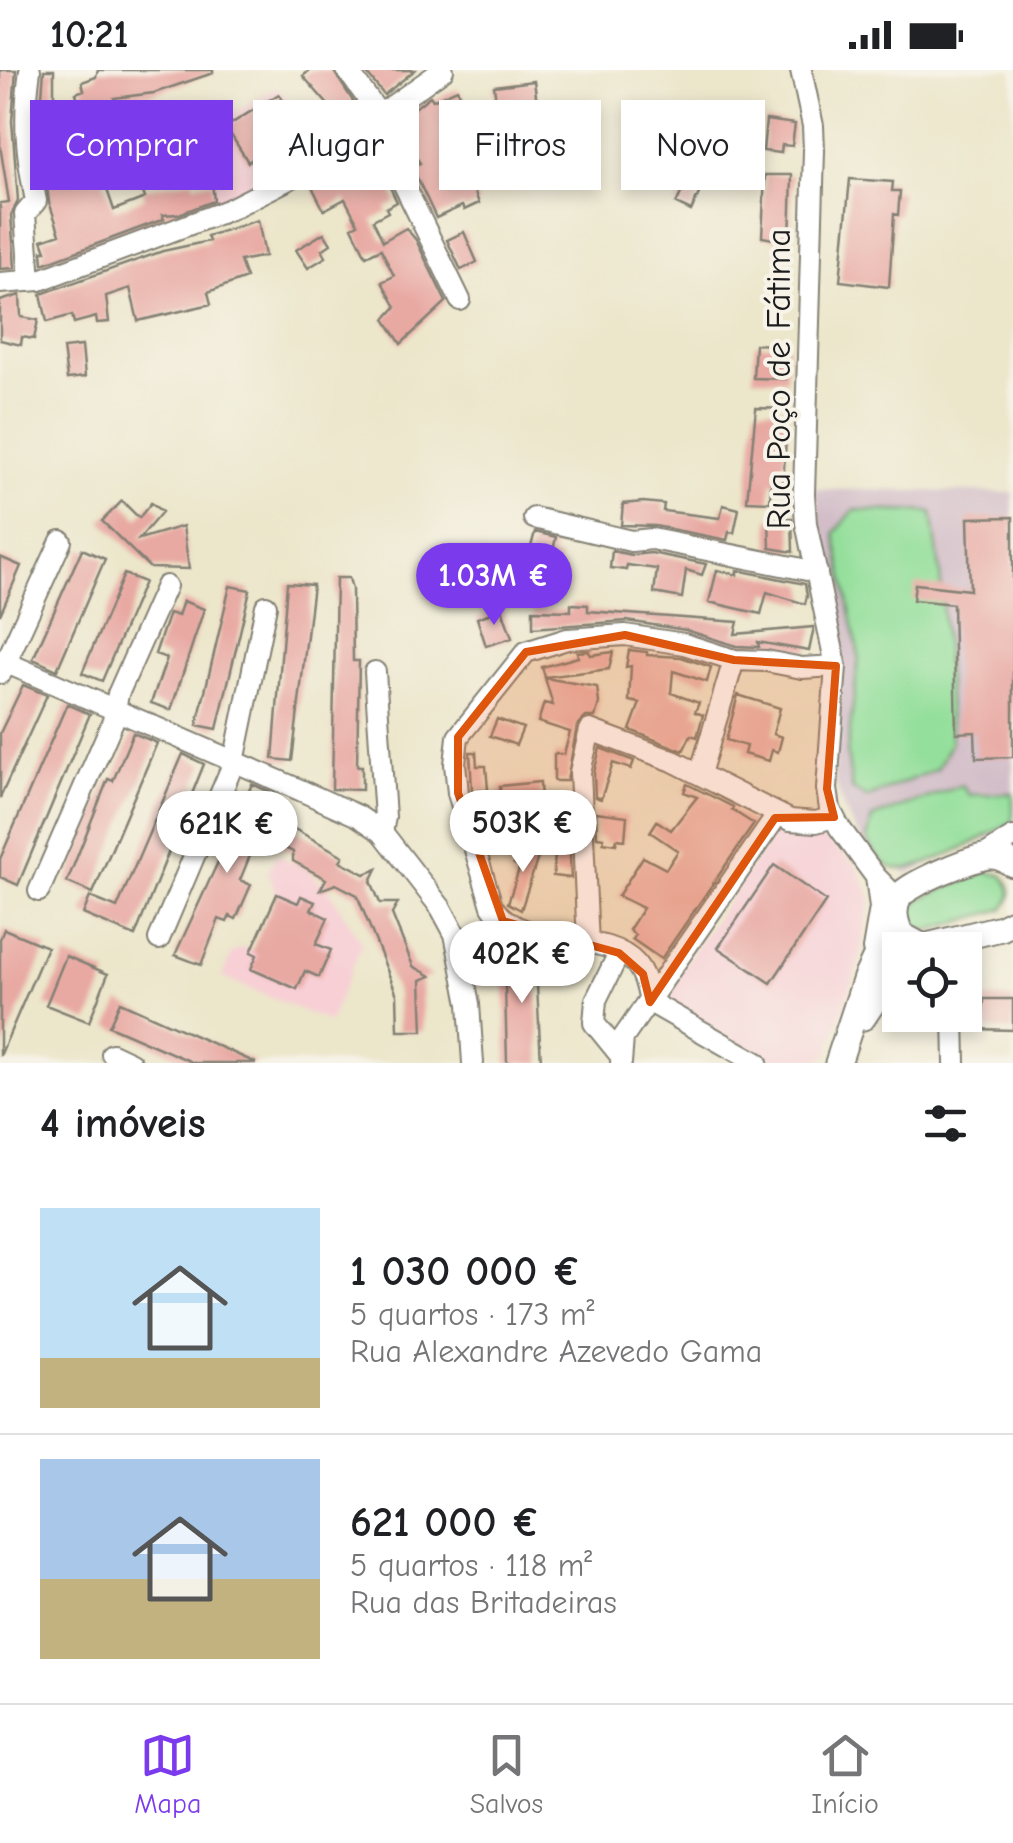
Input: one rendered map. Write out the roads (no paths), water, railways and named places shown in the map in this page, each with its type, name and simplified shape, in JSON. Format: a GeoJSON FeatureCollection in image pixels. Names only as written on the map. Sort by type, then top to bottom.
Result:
{"type":"FeatureCollection","features":[{"type":"Feature","properties":{"kind":"main road"},"geometry":{"type":"LineString","coordinates":[[838,1062],[866,978],[896,908],[910,886],[982,857],[1013,864]]}},
{"type":"Feature","properties":{"kind":"main road"},"geometry":{"type":"LineString","coordinates":[[896,908],[904,932]]}},
{"type":"Feature","properties":{"kind":"main road"},"geometry":{"type":"LineString","coordinates":[[982,934],[1009,927]]}},
{"type":"Feature","properties":{"kind":"main road"},"geometry":{"type":"LineString","coordinates":[[838,1062],[882,988]]}},
{"type":"Feature","properties":{"kind":"street"},"geometry":{"type":"LineString","coordinates":[[30,70],[24,114],[24,148],[36,201],[24,214],[30,281]]}},
{"type":"Feature","properties":{"kind":"street"},"geometry":{"type":"LineString","coordinates":[[347,70],[366,100]]}},
{"type":"Feature","properties":{"kind":"street"},"geometry":{"type":"LineString","coordinates":[[400,100],[442,70]]}},
{"type":"Feature","properties":{"kind":"street","name":"Rua Poço de Fátima"},"geometry":{"type":"LineString","coordinates":[[801,70],[813,126],[804,494],[806,523],[836,666],[827,789],[834,817],[896,908]]}},
{"type":"Feature","properties":{"kind":"street"},"geometry":{"type":"LineString","coordinates":[[0,283],[40,280],[228,210],[269,190]]}},
{"type":"Feature","properties":{"kind":"street"},"geometry":{"type":"LineString","coordinates":[[410,190],[460,300]]}},
{"type":"Feature","properties":{"kind":"street"},"geometry":{"type":"LineString","coordinates":[[534,518],[631,541],[652,539],[816,572]]}},
{"type":"Feature","properties":{"kind":"street"},"geometry":{"type":"LineString","coordinates":[[60,541],[2,666],[115,710],[358,816],[382,832],[441,908],[455,934],[468,1004],[473,1063]]}},
{"type":"Feature","properties":{"kind":"street"},"geometry":{"type":"LineString","coordinates":[[40,892],[115,710],[118,694],[166,586]]}},
{"type":"Feature","properties":{"kind":"street"},"geometry":{"type":"LineString","coordinates":[[159,940],[234,762],[266,606]]}},
{"type":"Feature","properties":{"kind":"street"},"geometry":{"type":"LineString","coordinates":[[757,1063],[650,1002],[643,974],[634,962],[619,953],[502,921],[492,906],[464,816],[455,764],[458,736],[526,652],[566,639],[625,635],[684,644],[734,660],[802,668],[836,666]]}},
{"type":"Feature","properties":{"kind":"street"},"geometry":{"type":"LineString","coordinates":[[700,774],[734,660]]}},
{"type":"Feature","properties":{"kind":"street"},"geometry":{"type":"LineString","coordinates":[[375,672],[385,817],[382,832]]}},
{"type":"Feature","properties":{"kind":"street"},"geometry":{"type":"LineString","coordinates":[[588,944],[580,772],[590,730],[700,774],[790,820],[816,822],[834,817]]}},
{"type":"Feature","properties":{"kind":"street"},"geometry":{"type":"LineString","coordinates":[[621,1059],[623,1038],[778,814]]}},
{"type":"Feature","properties":{"kind":"street"},"geometry":{"type":"LineString","coordinates":[[982,857],[1013,838]]}},
{"type":"Feature","properties":{"kind":"street"},"geometry":{"type":"LineString","coordinates":[[862,857],[888,873],[932,878]]}},
{"type":"Feature","properties":{"kind":"street"},"geometry":{"type":"LineString","coordinates":[[866,978],[879,919],[876,877]]}},
{"type":"Feature","properties":{"kind":"street"},"geometry":{"type":"LineString","coordinates":[[619,953],[596,1000],[594,1023],[621,1059]]}},
{"type":"Feature","properties":{"kind":"street"},"geometry":{"type":"LineString","coordinates":[[954,1032],[955,1063]]}},
{"type":"Feature","properties":{"kind":"street"},"geometry":{"type":"LineString","coordinates":[[464,1063],[469,1040]]}}]}
